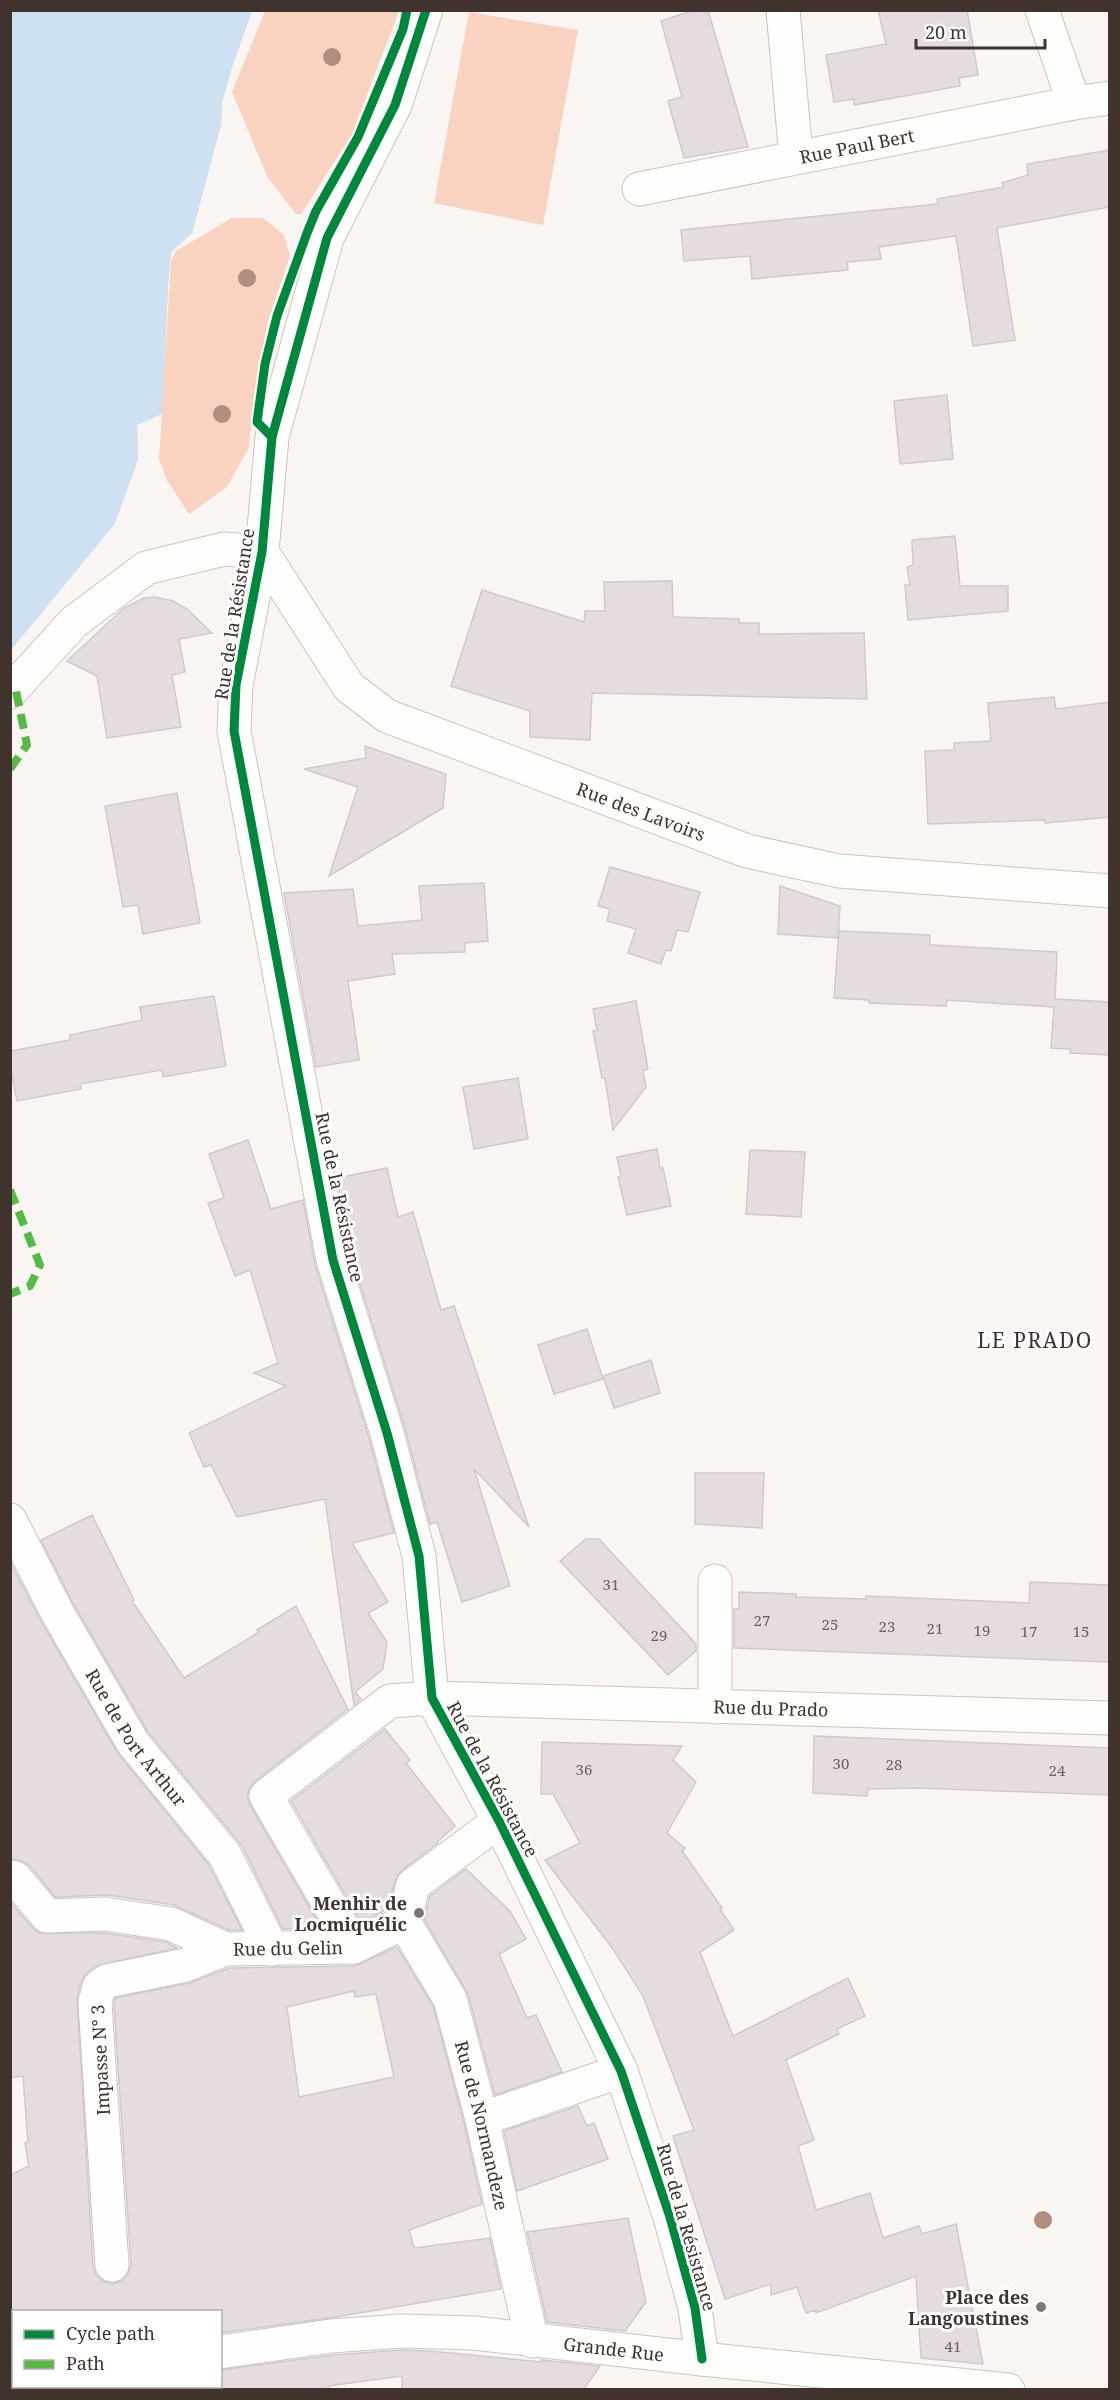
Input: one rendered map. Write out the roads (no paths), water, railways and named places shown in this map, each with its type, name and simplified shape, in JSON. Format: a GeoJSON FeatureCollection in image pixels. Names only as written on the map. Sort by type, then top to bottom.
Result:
{"type":"FeatureCollection","features":[{"type":"Feature","properties":{"kind":"street","name":"Rue de la Résistance"},"geometry":{"type":"LineString","coordinates":[[426,10],[394,105],[327,238],[272,437],[262,552],[236,685],[234,731],[333,1260],[387,1433],[419,1556],[432,1698],[499,1821],[621,2071],[670,2217],[692,2296],[702,2359]]}},
{"type":"Feature","properties":{"kind":"street"},"geometry":{"type":"LineString","coordinates":[[783,10],[796,157]]}},
{"type":"Feature","properties":{"kind":"street"},"geometry":{"type":"LineString","coordinates":[[1042,10],[1074,103]]}},
{"type":"Feature","properties":{"kind":"street","name":"Rue Paul Bert"},"geometry":{"type":"LineString","coordinates":[[639,189],[1074,103],[1110,98]]}},
{"type":"Feature","properties":{"kind":"street"},"geometry":{"type":"LineString","coordinates":[[10,692],[74,622],[146,568],[224,549],[262,552]]}},
{"type":"Feature","properties":{"kind":"street","name":"Rue des Lavoirs"},"geometry":{"type":"LineString","coordinates":[[262,552],[349,687],[387,716],[747,851],[839,871],[1110,891]]}},
{"type":"Feature","properties":{"kind":"street","name":"Rue de Port Arthur"},"geometry":{"type":"LineString","coordinates":[[10,1520],[58,1614],[133,1743],[225,1855],[272,1949]]}},
{"type":"Feature","properties":{"kind":"street"},"geometry":{"type":"LineString","coordinates":[[715,1707],[716,1581]]}},
{"type":"Feature","properties":{"kind":"street"},"geometry":{"type":"LineString","coordinates":[[354,1947],[266,1796],[390,1701],[432,1698]]}},
{"type":"Feature","properties":{"kind":"street","name":"Rue du Prado"},"geometry":{"type":"LineString","coordinates":[[432,1698],[1110,1718]]}},
{"type":"Feature","properties":{"kind":"street"},"geometry":{"type":"LineString","coordinates":[[404,1922],[413,1885],[499,1821]]}},
{"type":"Feature","properties":{"kind":"street","name":"Rue du Gelin"},"geometry":{"type":"LineString","coordinates":[[10,1877],[15,1878],[47,1916],[105,1914],[171,1924],[225,1949],[354,1947],[404,1922]]}},
{"type":"Feature","properties":{"kind":"street","name":"Rue de Normandeze"},"geometry":{"type":"LineString","coordinates":[[404,1922],[450,1999],[482,2119],[532,2341]]}},
{"type":"Feature","properties":{"kind":"street","name":"Impasse N° 3"},"geometry":{"type":"LineString","coordinates":[[112,2265],[95,2003],[99,1988],[107,1981],[186,1965],[225,1949]]}},
{"type":"Feature","properties":{"kind":"street"},"geometry":{"type":"LineString","coordinates":[[482,2119],[621,2071]]}},
{"type":"Feature","properties":{"kind":"street","name":"Grande Rue"},"geometry":{"type":"LineString","coordinates":[[222,2352],[331,2336],[401,2331],[474,2333],[702,2359],[836,2381],[1008,2390]]}},
{"type":"Feature","properties":{"kind":"water"},"geometry":{"type":"Polygon","coordinates":[[[11,10],[252,11],[222,102],[221,125],[192,233],[171,252],[162,413],[136,426],[138,460],[114,525],[11,650],[11,10]]]}},
{"type":"Feature","properties":{"kind":"place","name":"Menhir de Locmiquélic"},"geometry":{"type":"Point","coordinates":[419,1913]}},
{"type":"Feature","properties":{"kind":"place","name":"Place des Langoustines"},"geometry":{"type":"Point","coordinates":[1041,2307]}},
{"type":"Feature","properties":{"kind":"district","name":"LE PRADO"},"geometry":{"type":"Point","coordinates":[1035,1340]}}]}
